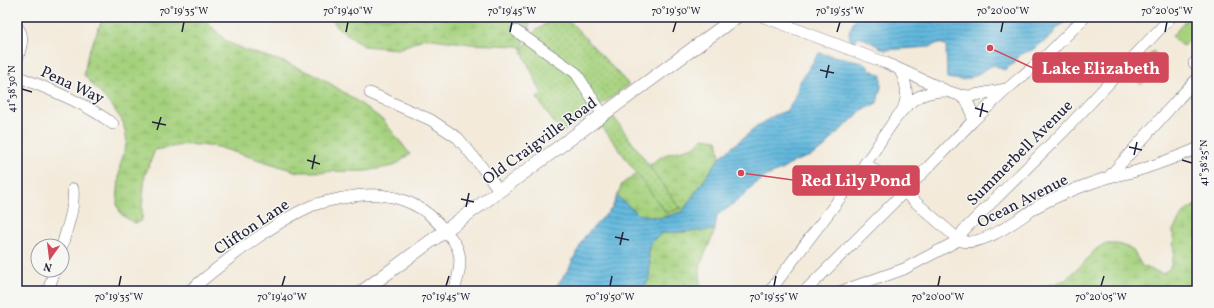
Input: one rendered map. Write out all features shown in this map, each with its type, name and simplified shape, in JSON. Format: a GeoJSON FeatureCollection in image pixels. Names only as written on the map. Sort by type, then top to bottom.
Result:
{"type":"FeatureCollection","features":[{"type":"Feature","properties":{"kind":"street","name":"Old Craigville Road"},"geometry":{"type":"LineString","coordinates":[[363,291],[736,17]]}},
{"type":"Feature","properties":{"kind":"street"},"geometry":{"type":"LineString","coordinates":[[764,17],[899,69],[959,95],[964,98],[969,105],[972,112],[972,122]]}},
{"type":"Feature","properties":{"kind":"street"},"geometry":{"type":"LineString","coordinates":[[805,291],[972,122],[1006,89],[1045,57],[1085,17]]}},
{"type":"Feature","properties":{"kind":"street","name":"Summerbell Avenue"},"geometry":{"type":"LineString","coordinates":[[959,240],[963,231],[1065,130],[1171,17]]}},
{"type":"Feature","properties":{"kind":"street"},"geometry":{"type":"LineString","coordinates":[[17,27],[22,34],[22,41],[17,60]]}},
{"type":"Feature","properties":{"kind":"street"},"geometry":{"type":"LineString","coordinates":[[516,31],[576,73],[603,114]]}},
{"type":"Feature","properties":{"kind":"street"},"geometry":{"type":"LineString","coordinates":[[899,69],[905,79],[906,97],[903,109]]}},
{"type":"Feature","properties":{"kind":"street","name":"Pena Way"},"geometry":{"type":"LineString","coordinates":[[17,76],[84,105],[103,116],[113,124]]}},
{"type":"Feature","properties":{"kind":"street"},"geometry":{"type":"LineString","coordinates":[[1109,177],[1197,78]]}},
{"type":"Feature","properties":{"kind":"street"},"geometry":{"type":"LineString","coordinates":[[959,95],[970,96],[1006,89]]}},
{"type":"Feature","properties":{"kind":"street"},"geometry":{"type":"LineString","coordinates":[[770,291],[865,164],[903,109],[924,94],[947,91]]}},
{"type":"Feature","properties":{"kind":"street"},"geometry":{"type":"LineString","coordinates":[[370,93],[431,120],[458,138],[499,190]]}},
{"type":"Feature","properties":{"kind":"street","name":"Ocean Avenue"},"geometry":{"type":"LineString","coordinates":[[842,291],[873,286],[959,240],[963,242],[973,242],[991,236],[1062,194],[1109,177],[1141,169],[1197,148]]}},
{"type":"Feature","properties":{"kind":"street"},"geometry":{"type":"LineString","coordinates":[[865,164],[904,192],[959,240]]}},
{"type":"Feature","properties":{"kind":"street"},"geometry":{"type":"LineString","coordinates":[[64,238],[73,207],[73,189]]}},
{"type":"Feature","properties":{"kind":"street","name":"Clifton Lane"},"geometry":{"type":"LineString","coordinates":[[189,291],[264,233],[312,205],[336,199],[365,195],[390,196],[404,200],[418,207],[432,217],[445,230],[456,244],[460,254],[461,263],[454,291]]}},
{"type":"Feature","properties":{"kind":"street"},"geometry":{"type":"LineString","coordinates":[[48,291],[52,278]]}},
{"type":"Feature","properties":{"kind":"green space"},"geometry":{"type":"Polygon","coordinates":[[[106,17],[200,17],[227,42],[248,51],[284,62],[320,77],[354,99],[383,120],[410,154],[394,166],[366,171],[298,172],[218,147],[187,144],[155,150],[145,175],[142,219],[140,222],[135,223],[123,216],[117,204],[120,166],[127,141],[123,122],[112,106],[84,75],[88,53],[101,23],[106,17]]]}},
{"type":"Feature","properties":{"kind":"green space"},"geometry":{"type":"Polygon","coordinates":[[[331,17],[529,17],[531,20],[522,49],[519,46],[470,44],[425,38],[398,49],[364,46],[337,27],[331,17]]]}},
{"type":"Feature","properties":{"kind":"green space"},"geometry":{"type":"Polygon","coordinates":[[[542,17],[566,17],[629,85],[561,133],[537,98],[542,94],[522,51],[535,31],[548,22],[542,17]]]}},
{"type":"Feature","properties":{"kind":"green space"},"geometry":{"type":"Polygon","coordinates":[[[1189,17],[1197,17],[1197,31],[1183,46],[1172,36],[1189,17]]]}},
{"type":"Feature","properties":{"kind":"green space"},"geometry":{"type":"Polygon","coordinates":[[[1153,51],[1164,62],[1141,85],[1131,74],[1153,51]]]}},
{"type":"Feature","properties":{"kind":"green space"},"geometry":{"type":"Polygon","coordinates":[[[613,116],[679,207],[682,208],[666,213],[601,125],[613,116]]]}},
{"type":"Feature","properties":{"kind":"green space"},"geometry":{"type":"Polygon","coordinates":[[[703,138],[717,140],[720,157],[682,212],[660,218],[638,214],[617,196],[622,184],[664,155],[694,147],[703,138]]]}},
{"type":"Feature","properties":{"kind":"green space"},"geometry":{"type":"Polygon","coordinates":[[[1197,204],[1197,291],[1041,291],[1044,287],[1065,280],[1082,265],[1095,250],[1104,244],[1118,244],[1132,249],[1142,266],[1163,274],[1170,268],[1174,255],[1173,230],[1183,213],[1197,204]]]}},
{"type":"Feature","properties":{"kind":"green space"},"geometry":{"type":"Polygon","coordinates":[[[715,230],[700,266],[700,291],[640,291],[649,280],[650,264],[648,251],[652,241],[662,233],[715,230]]]}},
{"type":"Feature","properties":{"kind":"water"},"geometry":{"type":"Polygon","coordinates":[[[856,17],[1068,17],[1066,21],[1056,29],[1053,35],[1032,50],[1021,54],[1013,64],[1004,70],[994,65],[973,77],[956,80],[947,78],[946,45],[938,43],[930,47],[885,50],[859,36],[854,43],[851,44],[849,32],[856,17]]]}},
{"type":"Feature","properties":{"kind":"water"},"geometry":{"type":"Polygon","coordinates":[[[819,53],[863,62],[871,70],[881,75],[881,87],[877,103],[864,109],[835,135],[825,147],[811,156],[796,161],[767,176],[751,187],[745,195],[717,215],[715,230],[662,233],[652,241],[648,251],[650,264],[649,280],[640,291],[553,291],[569,268],[585,236],[612,208],[617,196],[638,214],[660,218],[682,212],[720,157],[759,125],[775,115],[786,111],[795,98],[799,83],[819,53]]]}},
{"type":"Feature","properties":{"kind":"place","name":"Lake Elizabeth"},"geometry":{"type":"Point","coordinates":[990,48]}},
{"type":"Feature","properties":{"kind":"place","name":"Red Lily Pond"},"geometry":{"type":"Point","coordinates":[741,173]}}]}
